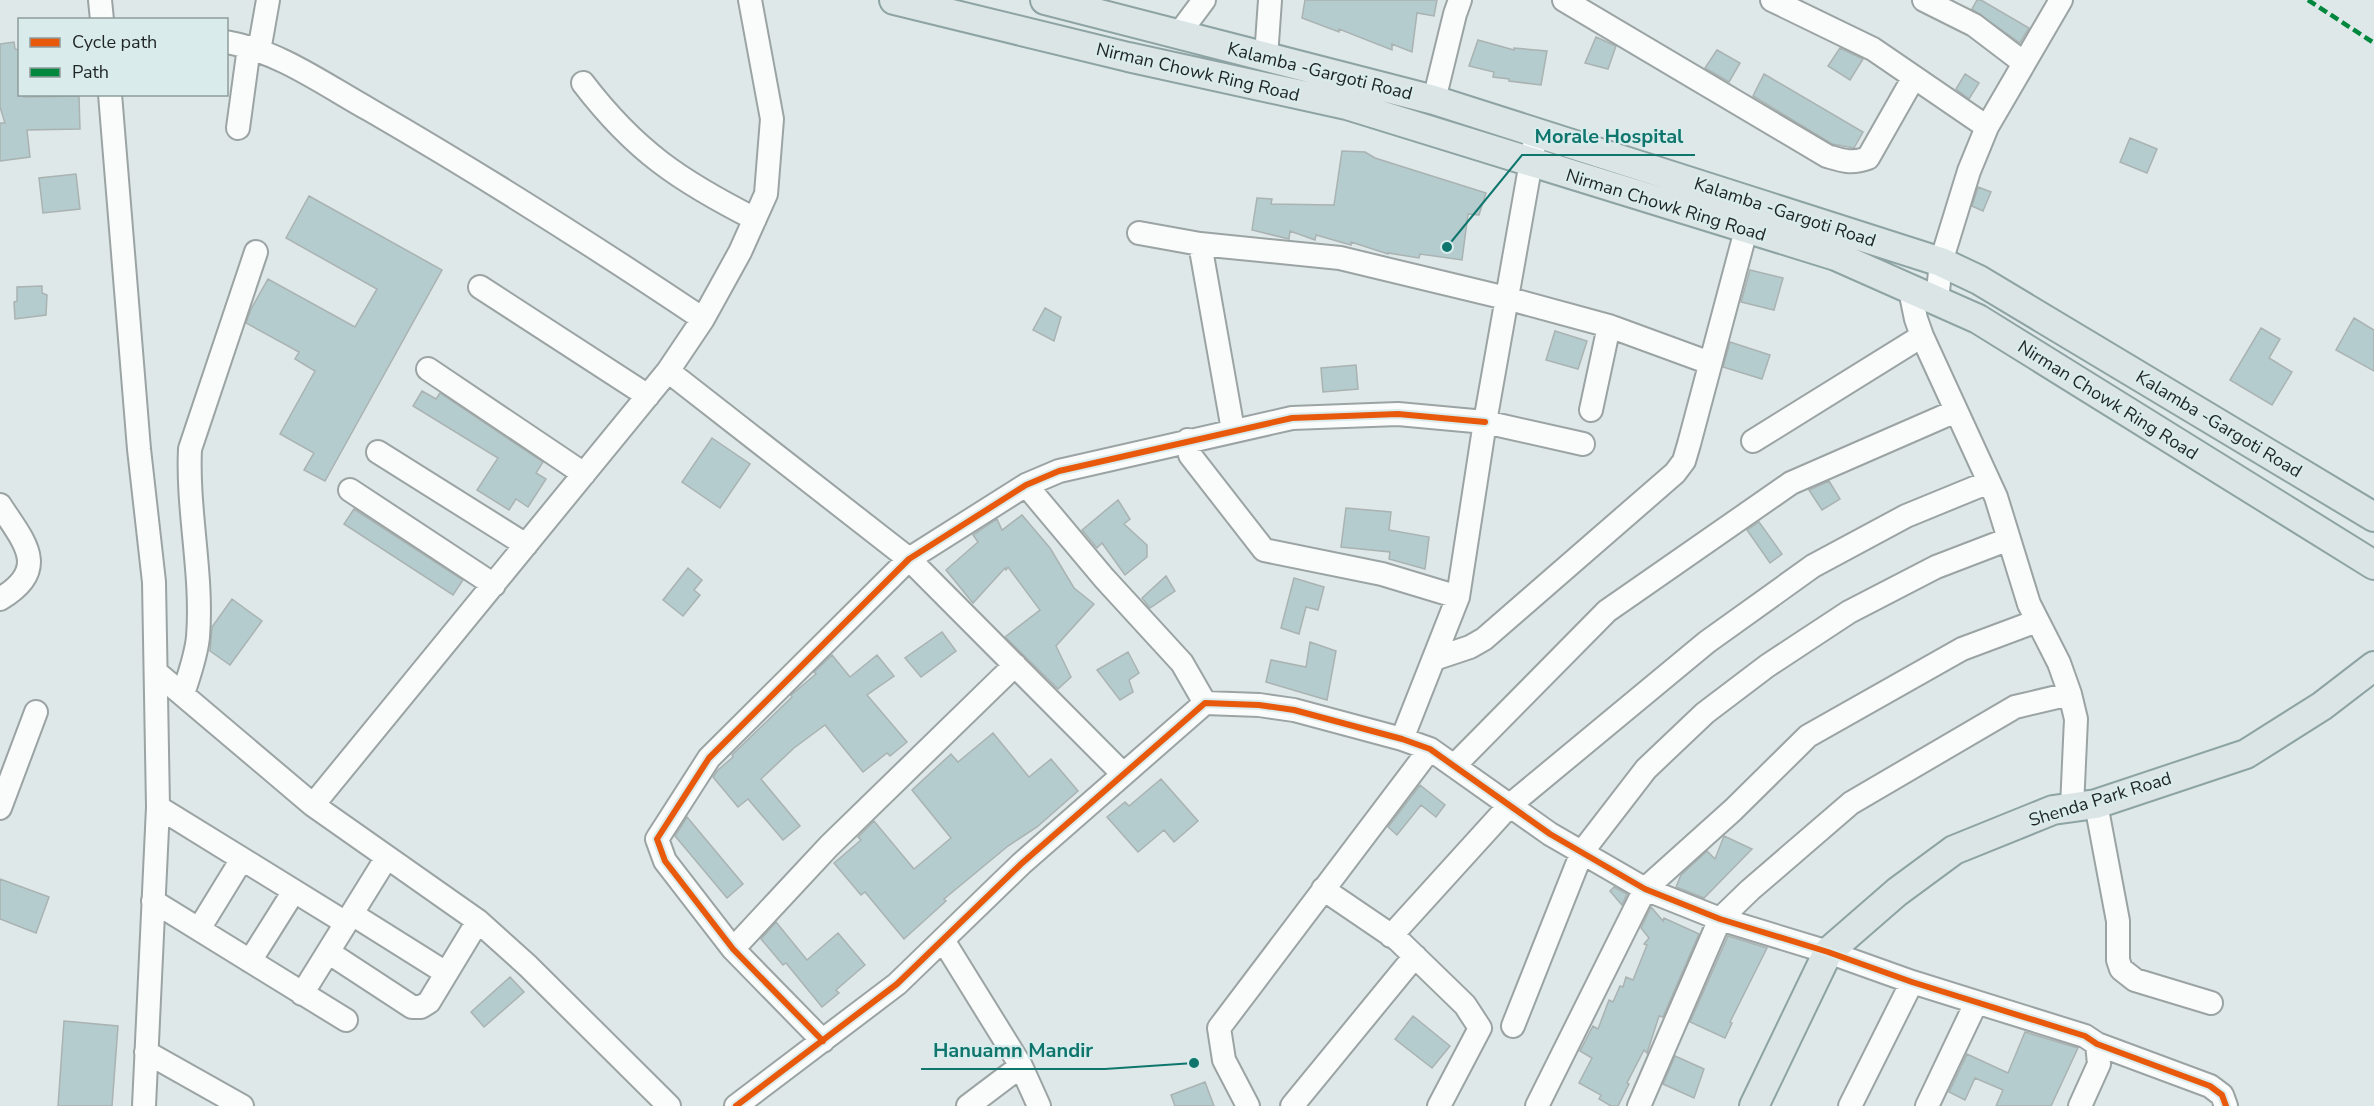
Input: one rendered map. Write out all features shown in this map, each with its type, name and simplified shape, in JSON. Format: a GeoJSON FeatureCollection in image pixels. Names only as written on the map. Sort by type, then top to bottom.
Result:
{"type":"FeatureCollection","features":[{"type":"Feature","properties":{"kind":"main road","name":"Kalamba -Gargoti Road"},"geometry":{"type":"LineString","coordinates":[[1045,0],[1434,100],[1941,262],[1978,279],[2374,517]]}},
{"type":"Feature","properties":{"kind":"main road","name":"Nirman Chowk Ring Road"},"geometry":{"type":"LineString","coordinates":[[912,2],[1128,57],[1347,105],[1836,256],[1978,319],[2374,565]]}},
{"type":"Feature","properties":{"kind":"main road","name":"Shenda Park Road"},"geometry":{"type":"LineString","coordinates":[[1754,1106],[1828,952],[1897,892],[1954,850],[2053,810],[2084,805],[2246,754],[2322,706],[2374,666]]}},
{"type":"Feature","properties":{"kind":"street"},"geometry":{"type":"LineString","coordinates":[[100,0],[102,18]]}},
{"type":"Feature","properties":{"kind":"street"},"geometry":{"type":"LineString","coordinates":[[238,128],[254,49],[268,0]]}},
{"type":"Feature","properties":{"kind":"street"},"geometry":{"type":"LineString","coordinates":[[313,805],[668,371],[703,319],[740,252],[766,194],[772,119],[750,0]]}},
{"type":"Feature","properties":{"kind":"street"},"geometry":{"type":"LineString","coordinates":[[1178,35],[1204,0]]}},
{"type":"Feature","properties":{"kind":"street"},"geometry":{"type":"LineString","coordinates":[[1266,57],[1270,0]]}},
{"type":"Feature","properties":{"kind":"street"},"geometry":{"type":"LineString","coordinates":[[1434,100],[1460,0]]}},
{"type":"Feature","properties":{"kind":"street"},"geometry":{"type":"LineString","coordinates":[[1564,0],[1827,156],[1854,163],[1868,158],[1914,77]]}},
{"type":"Feature","properties":{"kind":"street"},"geometry":{"type":"LineString","coordinates":[[1772,0],[1873,49],[1987,127]]}},
{"type":"Feature","properties":{"kind":"street"},"geometry":{"type":"LineString","coordinates":[[1924,0],[1974,25],[2024,63]]}},
{"type":"Feature","properties":{"kind":"street"},"geometry":{"type":"LineString","coordinates":[[1937,301],[1941,262],[1969,171],[1987,127],[2061,0]]}},
{"type":"Feature","properties":{"kind":"street"},"geometry":{"type":"LineString","coordinates":[[228,42],[254,49],[284,61],[402,129],[590,244],[703,319]]}},
{"type":"Feature","properties":{"kind":"street"},"geometry":{"type":"LineString","coordinates":[[584,83],[607,113],[650,156],[709,196],[755,219]]}},
{"type":"Feature","properties":{"kind":"street"},"geometry":{"type":"LineString","coordinates":[[110,96],[139,449],[154,582],[158,807],[144,1106]]}},
{"type":"Feature","properties":{"kind":"street"},"geometry":{"type":"LineString","coordinates":[[1402,739],[1458,597],[1485,422],[1536,132]]}},
{"type":"Feature","properties":{"kind":"street"},"geometry":{"type":"LineString","coordinates":[[1434,659],[1484,639],[1675,473],[1684,461],[1746,230]]}},
{"type":"Feature","properties":{"kind":"street"},"geometry":{"type":"LineString","coordinates":[[1138,233],[1200,244],[1340,258],[1506,298],[1609,326],[1710,363]]}},
{"type":"Feature","properties":{"kind":"street"},"geometry":{"type":"LineString","coordinates":[[1200,244],[1233,430]]}},
{"type":"Feature","properties":{"kind":"street"},"geometry":{"type":"LineString","coordinates":[[183,694],[194,660],[198,636],[189,472],[190,449],[256,252]]}},
{"type":"Feature","properties":{"kind":"street"},"geometry":{"type":"LineString","coordinates":[[480,287],[648,396]]}},
{"type":"Feature","properties":{"kind":"street"},"geometry":{"type":"LineString","coordinates":[[1910,290],[1923,336],[1996,496],[2029,604],[2059,663],[2070,694],[2076,719],[2084,805],[2118,921],[2118,960],[2121,969],[2135,980],[2211,1003]]}},
{"type":"Feature","properties":{"kind":"street"},"geometry":{"type":"LineString","coordinates":[[1591,410],[1609,326]]}},
{"type":"Feature","properties":{"kind":"street"},"geometry":{"type":"LineString","coordinates":[[1753,441],[1923,336]]}},
{"type":"Feature","properties":{"kind":"street"},"geometry":{"type":"LineString","coordinates":[[428,369],[584,474]]}},
{"type":"Feature","properties":{"kind":"street"},"geometry":{"type":"LineString","coordinates":[[668,371],[909,559],[1124,774]]}},
{"type":"Feature","properties":{"kind":"street"},"geometry":{"type":"LineString","coordinates":[[1454,766],[1607,611],[1791,483],[1956,411]]}},
{"type":"Feature","properties":{"kind":"street"},"geometry":{"type":"LineString","coordinates":[[823,1041],[733,949],[665,861],[657,839],[709,758],[909,559],[1026,485],[1059,471],[1292,418],[1398,414],[1485,422],[1583,444]]}},
{"type":"Feature","properties":{"kind":"street"},"geometry":{"type":"LineString","coordinates":[[1188,440],[1190,455],[1264,550],[1382,574],[1458,597]]}},
{"type":"Feature","properties":{"kind":"street"},"geometry":{"type":"LineString","coordinates":[[378,452],[526,544]]}},
{"type":"Feature","properties":{"kind":"street"},"geometry":{"type":"LineString","coordinates":[[1391,936],[1509,806],[1707,642],[1813,566],[1906,516],[1989,482]]}},
{"type":"Feature","properties":{"kind":"street"},"geometry":{"type":"LineString","coordinates":[[1026,485],[1104,578],[1182,663],[1205,703]]}},
{"type":"Feature","properties":{"kind":"street"},"geometry":{"type":"LineString","coordinates":[[350,490],[494,585]]}},
{"type":"Feature","properties":{"kind":"street"},"geometry":{"type":"LineString","coordinates":[[0,505],[26,544],[30,566],[23,582],[0,599]]}},
{"type":"Feature","properties":{"kind":"street"},"geometry":{"type":"LineString","coordinates":[[1513,1026],[1582,852],[1646,769],[1705,713],[1767,666],[1850,612],[1936,567],[2009,539]]}},
{"type":"Feature","properties":{"kind":"street"},"geometry":{"type":"LineString","coordinates":[[1537,1106],[1645,889],[1733,810],[1808,736],[1962,649],[2037,621]]}},
{"type":"Feature","properties":{"kind":"street"},"geometry":{"type":"LineString","coordinates":[[733,949],[829,846],[1015,665]]}},
{"type":"Feature","properties":{"kind":"street"},"geometry":{"type":"LineString","coordinates":[[157,673],[313,805],[478,921],[528,966],[669,1106]]}},
{"type":"Feature","properties":{"kind":"street"},"geometry":{"type":"LineString","coordinates":[[1639,1106],[1720,919],[1750,890],[1851,803],[2015,707],[2070,694]]}},
{"type":"Feature","properties":{"kind":"street"},"geometry":{"type":"LineString","coordinates":[[736,1106],[897,984],[1021,864],[1205,703],[1259,705],[1294,711],[1402,739],[1430,749],[1550,834],[1645,889],[1720,919],[1828,952],[1976,1003],[2085,1036],[2097,1044],[2210,1086],[2222,1095],[2226,1106]]}},
{"type":"Feature","properties":{"kind":"street"},"geometry":{"type":"LineString","coordinates":[[0,808],[36,712]]}},
{"type":"Feature","properties":{"kind":"street"},"geometry":{"type":"LineString","coordinates":[[1248,1106],[1224,1060],[1219,1028],[1430,749]]}},
{"type":"Feature","properties":{"kind":"street"},"geometry":{"type":"LineString","coordinates":[[158,807],[294,891],[446,973]]}},
{"type":"Feature","properties":{"kind":"street"},"geometry":{"type":"LineString","coordinates":[[302,994],[387,857]]}},
{"type":"Feature","properties":{"kind":"street"},"geometry":{"type":"LineString","coordinates":[[199,929],[242,859]]}},
{"type":"Feature","properties":{"kind":"street"},"geometry":{"type":"LineString","coordinates":[[1323,889],[1391,936],[1414,956],[1465,1005],[1480,1028],[1439,1106]]}},
{"type":"Feature","properties":{"kind":"street"},"geometry":{"type":"LineString","coordinates":[[250,961],[294,891]]}},
{"type":"Feature","properties":{"kind":"street"},"geometry":{"type":"LineString","coordinates":[[153,901],[346,1020]]}},
{"type":"Feature","properties":{"kind":"street"},"geometry":{"type":"LineString","coordinates":[[328,952],[412,1008],[421,1007],[429,1002],[478,921]]}},
{"type":"Feature","properties":{"kind":"street"},"geometry":{"type":"LineString","coordinates":[[942,940],[1021,1066],[1039,1106]]}},
{"type":"Feature","properties":{"kind":"street"},"geometry":{"type":"LineString","coordinates":[[1292,1106],[1414,956]]}},
{"type":"Feature","properties":{"kind":"street"},"geometry":{"type":"LineString","coordinates":[[1850,1106],[1912,982]]}},
{"type":"Feature","properties":{"kind":"street"},"geometry":{"type":"LineString","coordinates":[[1927,1106],[1976,1003]]}},
{"type":"Feature","properties":{"kind":"street"},"geometry":{"type":"LineString","coordinates":[[2080,1106],[2099,1064],[2097,1044]]}},
{"type":"Feature","properties":{"kind":"street"},"geometry":{"type":"LineString","coordinates":[[146,1052],[242,1106]]}},
{"type":"Feature","properties":{"kind":"street"},"geometry":{"type":"LineString","coordinates":[[968,1106],[1021,1066]]}},
{"type":"Feature","properties":{"kind":"building"},"geometry":{"type":"Polygon","coordinates":[[[1305,0],[1437,0],[1434,16],[1417,13],[1412,52],[1392,44],[1392,50],[1339,29],[1339,32],[1302,18],[1305,0]]]}},
{"type":"Feature","properties":{"kind":"building"},"geometry":{"type":"Polygon","coordinates":[[[1977,0],[1981,0],[2029,28],[2020,43],[1972,9],[1977,0]]]}},
{"type":"Feature","properties":{"kind":"building"},"geometry":{"type":"Polygon","coordinates":[[[1596,37],[1616,46],[1608,69],[1585,63],[1596,37]]]}},
{"type":"Feature","properties":{"kind":"building"},"geometry":{"type":"Polygon","coordinates":[[[1478,40],[1514,50],[1514,48],[1547,51],[1541,85],[1493,77],[1494,72],[1469,66],[1478,40]]]}},
{"type":"Feature","properties":{"kind":"building"},"geometry":{"type":"Polygon","coordinates":[[[14,42],[15,49],[18,50],[18,96],[79,96],[80,129],[27,130],[30,157],[0,161],[0,123],[5,123],[0,107],[0,44],[14,42]]]}},
{"type":"Feature","properties":{"kind":"building"},"geometry":{"type":"Polygon","coordinates":[[[1840,48],[1863,59],[1850,80],[1828,66],[1840,48]]]}},
{"type":"Feature","properties":{"kind":"building"},"geometry":{"type":"Polygon","coordinates":[[[1717,50],[1740,63],[1729,82],[1705,68],[1717,50]]]}},
{"type":"Feature","properties":{"kind":"building"},"geometry":{"type":"Polygon","coordinates":[[[1764,74],[1863,132],[1854,148],[1832,144],[1753,96],[1764,74]]]}},
{"type":"Feature","properties":{"kind":"building"},"geometry":{"type":"Polygon","coordinates":[[[1965,74],[1979,83],[1969,99],[1956,89],[1965,74]]]}},
{"type":"Feature","properties":{"kind":"building"},"geometry":{"type":"Polygon","coordinates":[[[2130,138],[2157,149],[2147,173],[2120,162],[2130,138]]]}},
{"type":"Feature","properties":{"kind":"building"},"geometry":{"type":"Polygon","coordinates":[[[1342,151],[1365,152],[1375,158],[1486,193],[1479,215],[1468,214],[1462,260],[1420,254],[1419,258],[1388,254],[1351,242],[1351,245],[1316,235],[1315,240],[1290,231],[1289,239],[1252,230],[1257,198],[1272,199],[1271,204],[1334,205],[1342,151]]]}},
{"type":"Feature","properties":{"kind":"building"},"geometry":{"type":"Polygon","coordinates":[[[76,174],[80,209],[43,213],[39,178],[76,174]]]}},
{"type":"Feature","properties":{"kind":"building"},"geometry":{"type":"Polygon","coordinates":[[[1978,187],[1991,192],[1983,211],[1972,206],[1978,187]]]}},
{"type":"Feature","properties":{"kind":"building"},"geometry":{"type":"Polygon","coordinates":[[[309,196],[442,270],[325,481],[304,470],[314,453],[280,434],[315,371],[295,359],[299,352],[246,323],[268,279],[355,327],[377,289],[286,238],[309,196]]]}},
{"type":"Feature","properties":{"kind":"building"},"geometry":{"type":"Polygon","coordinates":[[[1750,270],[1783,278],[1774,310],[1741,302],[1750,270]]]}},
{"type":"Feature","properties":{"kind":"building"},"geometry":{"type":"Polygon","coordinates":[[[42,286],[42,293],[47,295],[46,315],[15,319],[14,302],[17,301],[17,287],[42,286]]]}},
{"type":"Feature","properties":{"kind":"building"},"geometry":{"type":"Polygon","coordinates":[[[1045,308],[1061,317],[1054,341],[1033,330],[1045,308]]]}},
{"type":"Feature","properties":{"kind":"building"},"geometry":{"type":"Polygon","coordinates":[[[2354,318],[2374,330],[2374,371],[2336,350],[2354,318]]]}},
{"type":"Feature","properties":{"kind":"building"},"geometry":{"type":"Polygon","coordinates":[[[2261,328],[2280,339],[2269,358],[2292,372],[2272,405],[2230,380],[2261,328]]]}},
{"type":"Feature","properties":{"kind":"building"},"geometry":{"type":"Polygon","coordinates":[[[1555,331],[1587,341],[1578,369],[1546,360],[1555,331]]]}},
{"type":"Feature","properties":{"kind":"building"},"geometry":{"type":"Polygon","coordinates":[[[1730,342],[1770,355],[1762,379],[1723,367],[1730,342]]]}},
{"type":"Feature","properties":{"kind":"building"},"geometry":{"type":"Polygon","coordinates":[[[1356,365],[1358,389],[1323,392],[1321,368],[1356,365]]]}},
{"type":"Feature","properties":{"kind":"building"},"geometry":{"type":"Polygon","coordinates":[[[422,391],[436,399],[440,393],[543,462],[536,473],[546,479],[528,507],[516,499],[509,510],[477,490],[498,458],[413,406],[422,391]]]}},
{"type":"Feature","properties":{"kind":"building"},"geometry":{"type":"Polygon","coordinates":[[[712,438],[750,464],[720,508],[682,482],[712,438]]]}},
{"type":"Feature","properties":{"kind":"building"},"geometry":{"type":"Polygon","coordinates":[[[1829,481],[1840,499],[1822,510],[1809,490],[1829,481]]]}},
{"type":"Feature","properties":{"kind":"building"},"geometry":{"type":"Polygon","coordinates":[[[1118,500],[1130,519],[1124,524],[1147,545],[1147,557],[1125,575],[1102,543],[1097,548],[1082,530],[1118,500]]]}},
{"type":"Feature","properties":{"kind":"building"},"geometry":{"type":"Polygon","coordinates":[[[1346,508],[1391,512],[1389,530],[1429,537],[1425,569],[1389,559],[1390,552],[1341,547],[1346,508]]]}},
{"type":"Feature","properties":{"kind":"building"},"geometry":{"type":"Polygon","coordinates":[[[354,509],[463,580],[453,595],[344,524],[354,509]]]}},
{"type":"Feature","properties":{"kind":"building"},"geometry":{"type":"Polygon","coordinates":[[[1022,515],[1050,548],[1074,588],[1094,604],[1056,646],[1071,677],[1058,689],[1005,637],[1040,610],[1008,567],[973,603],[946,570],[978,542],[973,535],[997,519],[1002,530],[1022,515]]]}},
{"type":"Feature","properties":{"kind":"building"},"geometry":{"type":"Polygon","coordinates":[[[1759,522],[1782,554],[1770,563],[1747,530],[1759,522]]]}},
{"type":"Feature","properties":{"kind":"building"},"geometry":{"type":"Polygon","coordinates":[[[688,568],[702,580],[694,590],[700,595],[683,616],[663,600],[688,568]]]}},
{"type":"Feature","properties":{"kind":"building"},"geometry":{"type":"Polygon","coordinates":[[[1166,576],[1175,591],[1150,608],[1142,598],[1166,576]]]}},
{"type":"Feature","properties":{"kind":"building"},"geometry":{"type":"Polygon","coordinates":[[[1294,578],[1324,587],[1318,610],[1306,607],[1299,634],[1281,628],[1294,578]]]}},
{"type":"Feature","properties":{"kind":"building"},"geometry":{"type":"Polygon","coordinates":[[[232,599],[262,621],[230,665],[210,651],[212,627],[232,599]]]}},
{"type":"Feature","properties":{"kind":"building"},"geometry":{"type":"Polygon","coordinates":[[[942,632],[956,651],[921,677],[905,658],[942,632]]]}},
{"type":"Feature","properties":{"kind":"building"},"geometry":{"type":"Polygon","coordinates":[[[1310,642],[1336,651],[1327,700],[1266,682],[1271,660],[1306,667],[1310,642]]]}},
{"type":"Feature","properties":{"kind":"building"},"geometry":{"type":"Polygon","coordinates":[[[1128,652],[1139,673],[1129,680],[1133,692],[1120,700],[1097,670],[1128,652]]]}},
{"type":"Feature","properties":{"kind":"building"},"geometry":{"type":"Polygon","coordinates":[[[832,655],[850,677],[877,655],[894,676],[867,695],[907,742],[890,756],[887,753],[863,772],[825,725],[794,748],[761,779],[800,826],[783,840],[748,799],[738,807],[713,777],[733,757],[732,755],[792,697],[791,695],[816,674],[814,672],[832,655]]]}},
{"type":"Feature","properties":{"kind":"building"},"geometry":{"type":"Polygon","coordinates":[[[993,733],[1029,777],[1051,759],[1078,791],[1037,827],[1008,846],[944,899],[946,901],[904,939],[865,892],[861,895],[834,863],[861,840],[858,837],[874,821],[914,869],[951,838],[912,790],[951,754],[958,762],[993,733]]]}},
{"type":"Feature","properties":{"kind":"building"},"geometry":{"type":"Polygon","coordinates":[[[1161,779],[1198,821],[1174,842],[1164,830],[1138,852],[1107,817],[1125,802],[1129,806],[1161,779]]]}},
{"type":"Feature","properties":{"kind":"building"},"geometry":{"type":"Polygon","coordinates":[[[1420,785],[1445,805],[1436,817],[1421,805],[1397,835],[1388,827],[1420,785]]]}},
{"type":"Feature","properties":{"kind":"building"},"geometry":{"type":"Polygon","coordinates":[[[687,817],[743,884],[727,898],[675,836],[687,817]]]}},
{"type":"Feature","properties":{"kind":"building"},"geometry":{"type":"Polygon","coordinates":[[[1724,836],[1752,849],[1704,898],[1676,887],[1681,875],[1707,851],[1715,859],[1724,836]]]}},
{"type":"Feature","properties":{"kind":"building"},"geometry":{"type":"Polygon","coordinates":[[[0,879],[49,897],[36,933],[0,919],[0,879]]]}},
{"type":"Feature","properties":{"kind":"building"},"geometry":{"type":"Polygon","coordinates":[[[1614,887],[1627,894],[1622,905],[1610,891],[1614,887]]]}},
{"type":"Feature","properties":{"kind":"building"},"geometry":{"type":"Polygon","coordinates":[[[1651,907],[1663,921],[1664,918],[1699,934],[1663,1017],[1659,1016],[1647,1053],[1644,1050],[1618,1106],[1611,1106],[1599,1099],[1601,1095],[1579,1083],[1592,1058],[1580,1051],[1593,1026],[1598,1029],[1609,1000],[1613,1002],[1620,986],[1623,987],[1626,977],[1633,980],[1647,945],[1644,944],[1649,938],[1641,928],[1651,907]]]}},
{"type":"Feature","properties":{"kind":"building"},"geometry":{"type":"Polygon","coordinates":[[[776,922],[807,960],[838,933],[865,965],[836,990],[839,993],[822,1007],[786,963],[783,965],[761,939],[776,922]]]}},
{"type":"Feature","properties":{"kind":"building"},"geometry":{"type":"Polygon","coordinates":[[[1728,936],[1767,948],[1730,1022],[1732,1023],[1725,1038],[1690,1022],[1728,936]]]}},
{"type":"Feature","properties":{"kind":"building"},"geometry":{"type":"Polygon","coordinates":[[[510,977],[524,992],[484,1027],[471,1012],[510,977]]]}},
{"type":"Feature","properties":{"kind":"building"},"geometry":{"type":"Polygon","coordinates":[[[1413,1016],[1450,1046],[1432,1068],[1395,1039],[1413,1016]]]}},
{"type":"Feature","properties":{"kind":"building"},"geometry":{"type":"Polygon","coordinates":[[[64,1021],[118,1026],[112,1106],[58,1106],[64,1021]]]}},
{"type":"Feature","properties":{"kind":"building"},"geometry":{"type":"Polygon","coordinates":[[[2025,1032],[2078,1048],[2051,1106],[1996,1106],[2003,1090],[1975,1078],[1965,1100],[1949,1092],[1967,1054],[2008,1073],[2025,1032]]]}},
{"type":"Feature","properties":{"kind":"building"},"geometry":{"type":"Polygon","coordinates":[[[1675,1056],[1704,1069],[1694,1098],[1663,1084],[1675,1056]]]}},
{"type":"Feature","properties":{"kind":"building"},"geometry":{"type":"Polygon","coordinates":[[[1205,1082],[1214,1106],[1175,1106],[1171,1095],[1205,1082]]]}},
{"type":"Feature","properties":{"kind":"marked path"},"geometry":{"type":"LineString","coordinates":[[2308,0],[2374,43]]}},
{"type":"Feature","properties":{"kind":"cycle path"},"geometry":{"type":"LineString","coordinates":[[823,1041],[733,949],[665,861],[657,839],[709,758],[909,559],[1026,485],[1059,471],[1292,418],[1398,414],[1485,422]]}},
{"type":"Feature","properties":{"kind":"cycle path"},"geometry":{"type":"LineString","coordinates":[[736,1106],[897,984],[1021,864],[1205,703],[1259,705],[1294,710],[1402,739],[1430,749],[1550,834],[1645,889],[1720,919],[2085,1036],[2097,1044],[2210,1086],[2222,1095],[2226,1106]]}},
{"type":"Feature","properties":{"kind":"place","name":"Morale Hospital"},"geometry":{"type":"Point","coordinates":[1447,247]}},
{"type":"Feature","properties":{"kind":"place","name":"Hanuamn Mandir"},"geometry":{"type":"Point","coordinates":[1194,1063]}}]}
